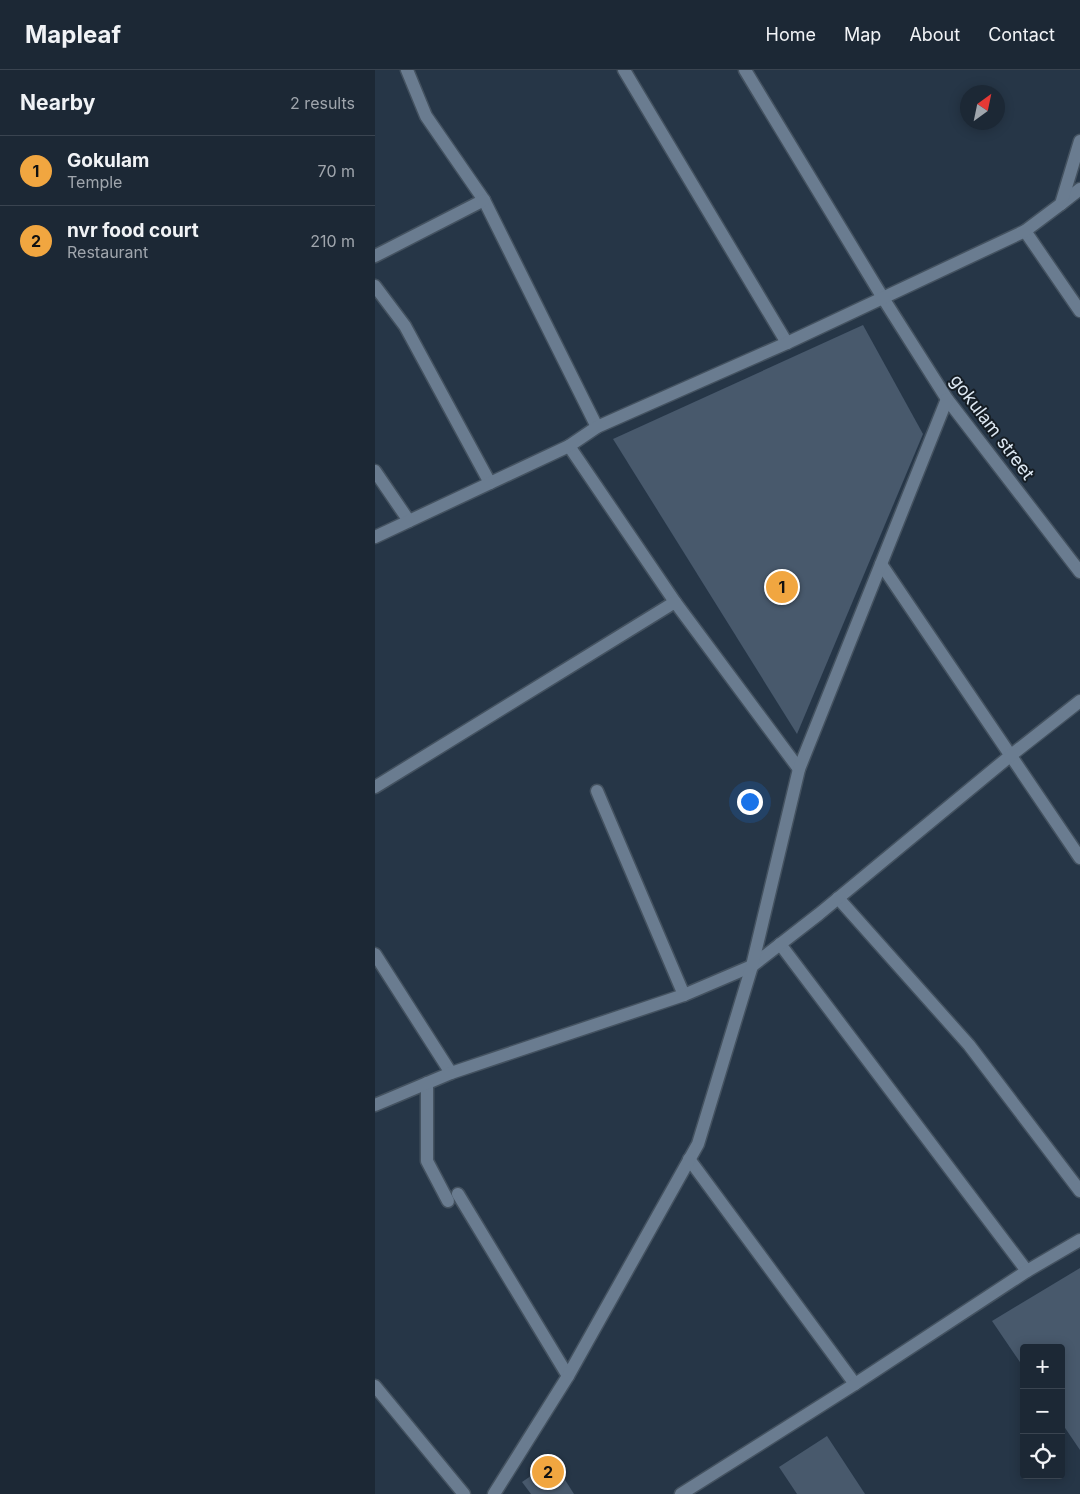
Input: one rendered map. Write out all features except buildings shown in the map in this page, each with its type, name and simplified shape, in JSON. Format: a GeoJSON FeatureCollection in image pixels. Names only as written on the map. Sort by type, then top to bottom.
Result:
{"type":"FeatureCollection","features":[{"type":"Feature","properties":{"kind":"street"},"geometry":{"type":"LineString","coordinates":[[407,70],[426,116],[484,200],[597,427]]}},
{"type":"Feature","properties":{"kind":"street"},"geometry":{"type":"LineString","coordinates":[[624,70],[787,343]]}},
{"type":"Feature","properties":{"kind":"street","name":"gokulam street"},"geometry":{"type":"LineString","coordinates":[[745,70],[883,298],[947,399],[1080,572]]}},
{"type":"Feature","properties":{"kind":"street"},"geometry":{"type":"LineString","coordinates":[[1061,204],[1080,141]]}},
{"type":"Feature","properties":{"kind":"street"},"geometry":{"type":"LineString","coordinates":[[375,537],[569,446],[597,427],[787,343],[1025,231],[1080,189]]}},
{"type":"Feature","properties":{"kind":"street"},"geometry":{"type":"LineString","coordinates":[[375,256],[484,200]]}},
{"type":"Feature","properties":{"kind":"street"},"geometry":{"type":"LineString","coordinates":[[1025,231],[1080,311]]}},
{"type":"Feature","properties":{"kind":"street"},"geometry":{"type":"LineString","coordinates":[[375,286],[405,326],[490,483]]}},
{"type":"Feature","properties":{"kind":"street"},"geometry":{"type":"LineString","coordinates":[[494,1494],[568,1376],[698,1144],[752,966],[799,769],[947,399]]}},
{"type":"Feature","properties":{"kind":"street"},"geometry":{"type":"LineString","coordinates":[[569,446],[675,602],[799,769]]}},
{"type":"Feature","properties":{"kind":"street"},"geometry":{"type":"LineString","coordinates":[[375,471],[409,521]]}},
{"type":"Feature","properties":{"kind":"street"},"geometry":{"type":"LineString","coordinates":[[881,564],[1080,858]]}},
{"type":"Feature","properties":{"kind":"street"},"geometry":{"type":"LineString","coordinates":[[375,788],[675,602]]}},
{"type":"Feature","properties":{"kind":"street"},"geometry":{"type":"LineString","coordinates":[[375,1105],[451,1073],[684,995],[752,966],[1080,701]]}},
{"type":"Feature","properties":{"kind":"street"},"geometry":{"type":"LineString","coordinates":[[597,791],[684,995]]}},
{"type":"Feature","properties":{"kind":"street"},"geometry":{"type":"LineString","coordinates":[[837,898],[969,1045],[1080,1191]]}},
{"type":"Feature","properties":{"kind":"street"},"geometry":{"type":"LineString","coordinates":[[780,944],[1027,1271]]}},
{"type":"Feature","properties":{"kind":"street"},"geometry":{"type":"LineString","coordinates":[[375,954],[451,1073]]}},
{"type":"Feature","properties":{"kind":"street"},"geometry":{"type":"LineString","coordinates":[[427,1083],[427,1161],[568,1376]]}},
{"type":"Feature","properties":{"kind":"street"},"geometry":{"type":"LineString","coordinates":[[689,1159],[855,1384]]}},
{"type":"Feature","properties":{"kind":"street"},"geometry":{"type":"LineString","coordinates":[[681,1494],[855,1384],[1027,1271],[1080,1240]]}},
{"type":"Feature","properties":{"kind":"street"},"geometry":{"type":"LineString","coordinates":[[375,1386],[464,1494]]}},
{"type":"Feature","properties":{"kind":"place","name":"Gokulam"},"geometry":{"type":"Point","coordinates":[782,587]}},
{"type":"Feature","properties":{"kind":"place","name":"nvr food court"},"geometry":{"type":"Point","coordinates":[548,1472]}}]}
